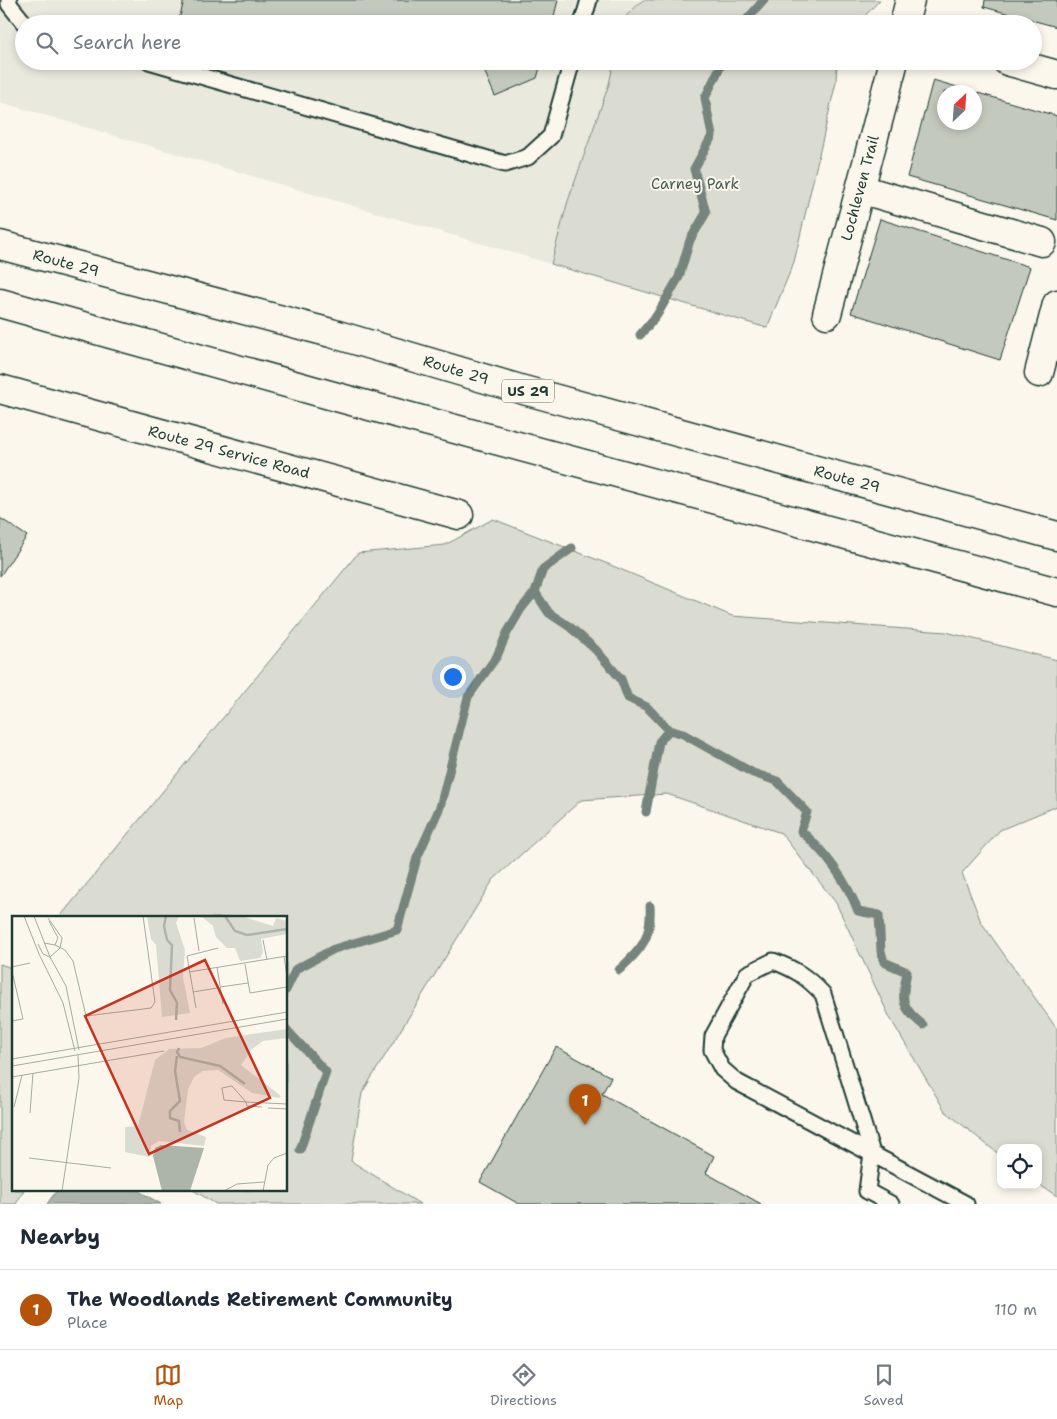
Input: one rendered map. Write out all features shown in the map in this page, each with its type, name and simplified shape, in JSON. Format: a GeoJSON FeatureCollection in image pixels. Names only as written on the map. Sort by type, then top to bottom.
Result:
{"type":"FeatureCollection","features":[{"type":"Feature","properties":{"kind":"main road"},"geometry":{"type":"LineString","coordinates":[[906,15],[910,0]]}},
{"type":"Feature","properties":{"kind":"main road","name":"Lochleven Trail"},"geometry":{"type":"LineString","coordinates":[[827,314],[892,70]]}},
{"type":"Feature","properties":{"kind":"main road"},"geometry":{"type":"LineString","coordinates":[[1039,70],[1057,75]]}},
{"type":"Feature","properties":{"kind":"main road"},"geometry":{"type":"LineString","coordinates":[[860,189],[1042,242]]}},
{"type":"Feature","properties":{"kind":"main road","name":"Route 29"},"geometry":{"type":"LineString","coordinates":[[0,245],[331,333],[520,389],[1057,536]]}},
{"type":"Feature","properties":{"kind":"main road"},"geometry":{"type":"LineString","coordinates":[[0,303],[344,399],[1057,592]]}},
{"type":"Feature","properties":{"kind":"main road"},"geometry":{"type":"LineString","coordinates":[[1039,373],[1057,304]]}},
{"type":"Feature","properties":{"kind":"main road","name":"Route 29 Service Road"},"geometry":{"type":"LineString","coordinates":[[0,389],[459,515]]}},
{"type":"Feature","properties":{"kind":"lane"},"geometry":{"type":"LineString","coordinates":[[9,0],[9,4],[18,15]]}},
{"type":"Feature","properties":{"kind":"lane"},"geometry":{"type":"LineString","coordinates":[[585,15],[589,0]]}},
{"type":"Feature","properties":{"kind":"lane"},"geometry":{"type":"LineString","coordinates":[[179,70],[505,164],[528,157],[551,136],[569,70]]}},
{"type":"Feature","properties":{"kind":"lane"},"geometry":{"type":"LineString","coordinates":[[891,1204],[867,1191],[872,1153],[823,994],[809,980],[790,968],[773,961],[747,974],[713,1036],[712,1050],[722,1069],[737,1082],[872,1153],[966,1204]]}},
{"type":"Feature","properties":{"kind":"shaded area"},"geometry":{"type":"Polygon","coordinates":[[[0,0],[643,0],[627,15],[15,15],[15,70],[612,70],[609,84],[567,204],[551,264],[0,102],[0,0]]]}},
{"type":"Feature","properties":{"kind":"shaded area"},"geometry":{"type":"Polygon","coordinates":[[[56,1192],[140,1192],[161,1204],[47,1204],[56,1192]]]}},
{"type":"Feature","properties":{"kind":"green space"},"geometry":{"type":"Polygon","coordinates":[[[643,0],[880,0],[866,15],[627,15],[643,0]]]}},
{"type":"Feature","properties":{"kind":"green space","name":"Carney Park"},"geometry":{"type":"Polygon","coordinates":[[[612,70],[837,70],[836,82],[794,262],[767,328],[551,264],[567,204],[609,84],[612,70]]]}},
{"type":"Feature","properties":{"kind":"green space"},"geometry":{"type":"Polygon","coordinates":[[[493,519],[608,564],[732,616],[946,632],[1057,660],[1057,806],[1000,830],[962,873],[981,922],[1057,1029],[1057,1196],[1042,1187],[1042,1144],[997,1144],[997,1153],[945,1111],[890,1018],[836,903],[781,833],[667,794],[581,800],[493,880],[362,1093],[351,1161],[420,1204],[216,1204],[196,1192],[288,1192],[288,916],[61,916],[358,553],[445,545],[493,519]]]}},
{"type":"Feature","properties":{"kind":"green space"},"geometry":{"type":"Polygon","coordinates":[[[0,964],[12,968],[12,1192],[23,1192],[16,1204],[0,1204],[0,964]]]}},
{"type":"Feature","properties":{"kind":"building"},"geometry":{"type":"Polygon","coordinates":[[[184,0],[558,0],[554,15],[180,15],[184,0]]]}},
{"type":"Feature","properties":{"kind":"building"},"geometry":{"type":"Polygon","coordinates":[[[985,0],[1057,0],[1057,27],[1042,23],[1042,15],[1013,15],[984,7],[985,0]]]}},
{"type":"Feature","properties":{"kind":"building"},"geometry":{"type":"Polygon","coordinates":[[[484,70],[539,70],[537,78],[495,96],[484,70]]]}},
{"type":"Feature","properties":{"kind":"building"},"geometry":{"type":"Polygon","coordinates":[[[933,80],[950,85],[937,85],[937,130],[982,130],[982,94],[1057,116],[1057,220],[907,177],[933,80]]]}},
{"type":"Feature","properties":{"kind":"building"},"geometry":{"type":"Polygon","coordinates":[[[880,219],[1030,267],[1000,360],[851,313],[880,219]]]}},
{"type":"Feature","properties":{"kind":"building"},"geometry":{"type":"Polygon","coordinates":[[[0,518],[27,536],[0,576],[0,518]]]}},
{"type":"Feature","properties":{"kind":"building"},"geometry":{"type":"Polygon","coordinates":[[[556,1047],[611,1077],[602,1094],[714,1156],[706,1173],[761,1204],[519,1204],[480,1182],[556,1047]]]}},
{"type":"Feature","properties":{"kind":"waterway"},"geometry":{"type":"LineString","coordinates":[[751,15],[764,0]]}},
{"type":"Feature","properties":{"kind":"waterway"},"geometry":{"type":"LineString","coordinates":[[640,335],[657,315],[679,277],[690,240],[706,213],[694,169],[712,136],[705,98],[719,70]]}},
{"type":"Feature","properties":{"kind":"waterway"},"geometry":{"type":"LineString","coordinates":[[572,548],[543,569],[535,592],[549,613],[570,627],[595,649],[621,679],[628,698],[647,707],[669,730],[683,734],[753,773],[777,781],[807,812],[801,831],[834,868],[848,889],[858,911],[879,915],[881,951],[884,962],[907,972],[904,1002],[910,1012],[923,1025]]}},
{"type":"Feature","properties":{"kind":"waterway"},"geometry":{"type":"LineString","coordinates":[[288,986],[296,969],[334,949],[397,930],[417,858],[440,807],[468,697],[497,656],[507,633],[521,609],[535,592]]}},
{"type":"Feature","properties":{"kind":"waterway"},"geometry":{"type":"LineString","coordinates":[[646,812],[659,742],[669,730]]}},
{"type":"Feature","properties":{"kind":"waterway"},"geometry":{"type":"LineString","coordinates":[[619,970],[644,943],[649,927],[650,906]]}},
{"type":"Feature","properties":{"kind":"waterway"},"geometry":{"type":"LineString","coordinates":[[288,1031],[326,1072],[300,1150]]}},
{"type":"Feature","properties":{"kind":"place","name":"The Woodlands Retirement Community"},"geometry":{"type":"Point","coordinates":[585,1125]}}]}
